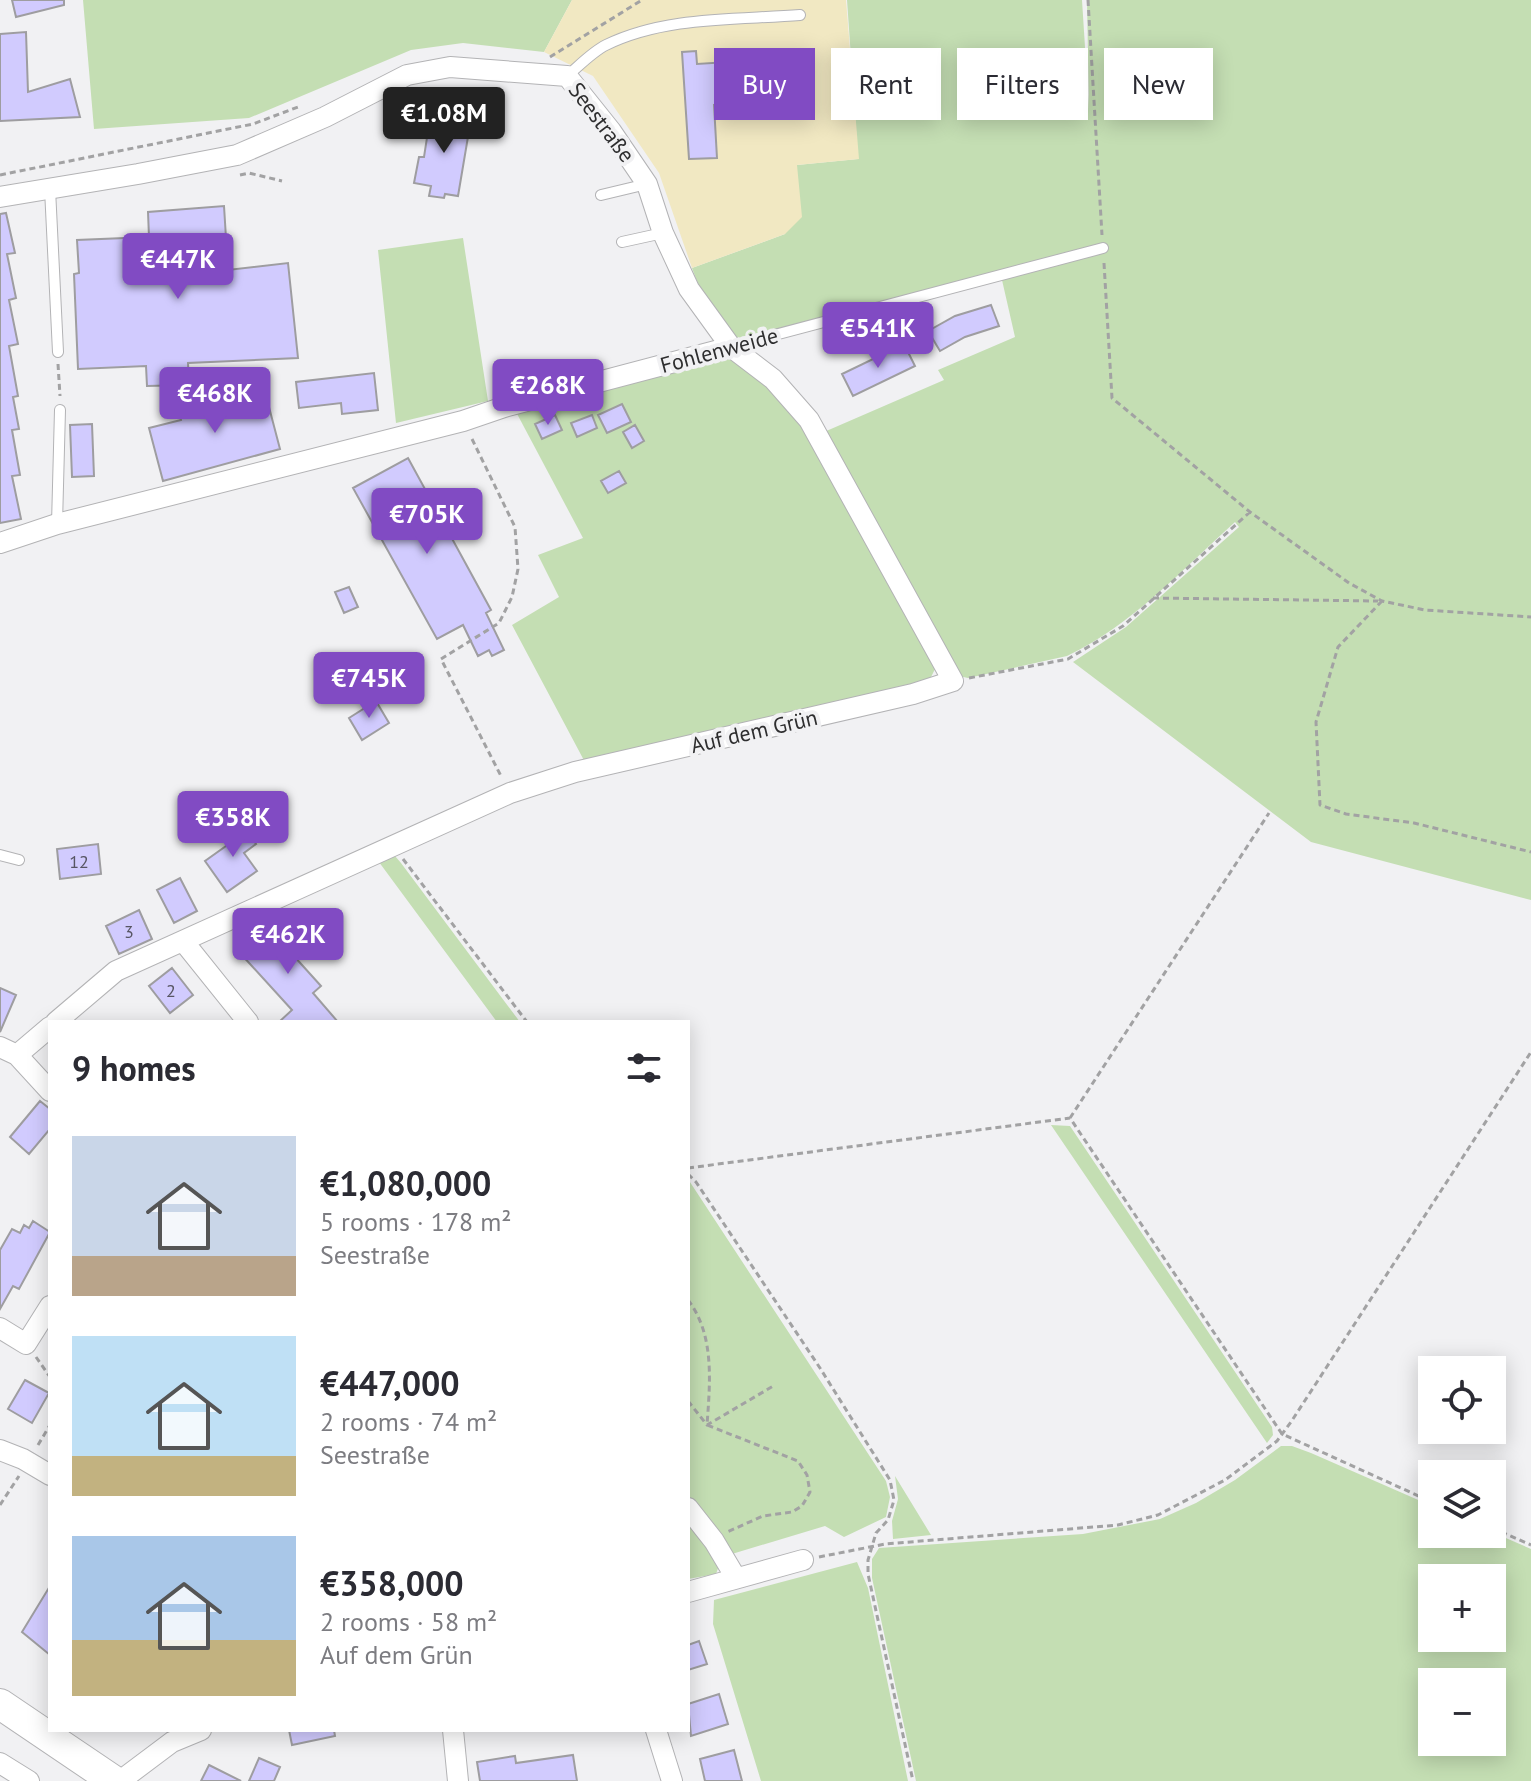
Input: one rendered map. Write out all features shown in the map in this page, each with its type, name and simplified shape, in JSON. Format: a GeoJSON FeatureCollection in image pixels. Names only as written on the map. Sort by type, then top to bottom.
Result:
{"type":"FeatureCollection","features":[{"type":"Feature","properties":{"kind":"street","name":"Seestraße"},"geometry":{"type":"LineString","coordinates":[[0,197],[237,155],[325,117],[407,75],[450,67],[567,76],[611,131],[647,184],[663,233],[689,289],[731,347]]}},
{"type":"Feature","properties":{"kind":"street","name":"Fohlenweide"},"geometry":{"type":"LineString","coordinates":[[0,543],[57,524],[463,421],[504,407],[731,347]]}},
{"type":"Feature","properties":{"kind":"street"},"geometry":{"type":"LineString","coordinates":[[731,347],[773,379],[809,420],[953,681]]}},
{"type":"Feature","properties":{"kind":"street","name":"Auf dem Grün"},"geometry":{"type":"LineString","coordinates":[[58,1020],[116,971],[510,793],[575,772],[913,694],[953,681]]}},
{"type":"Feature","properties":{"kind":"street"},"geometry":{"type":"LineString","coordinates":[[183,941],[246,1020]]}},
{"type":"Feature","properties":{"kind":"street"},"geometry":{"type":"LineString","coordinates":[[48,1028],[8,1051],[48,1089]]}},
{"type":"Feature","properties":{"kind":"street"},"geometry":{"type":"LineString","coordinates":[[0,1328],[26,1344],[48,1309]]}},
{"type":"Feature","properties":{"kind":"street"},"geometry":{"type":"LineString","coordinates":[[0,1450],[48,1474]]}},
{"type":"Feature","properties":{"kind":"street"},"geometry":{"type":"LineString","coordinates":[[690,1511],[714,1541],[736,1578]]}},
{"type":"Feature","properties":{"kind":"street"},"geometry":{"type":"LineString","coordinates":[[690,1591],[803,1560]]}},
{"type":"Feature","properties":{"kind":"street"},"geometry":{"type":"LineString","coordinates":[[0,1704],[117,1781],[172,1742],[196,1732]]}},
{"type":"Feature","properties":{"kind":"street"},"geometry":{"type":"LineString","coordinates":[[453,1732],[458,1781]]}},
{"type":"Feature","properties":{"kind":"street"},"geometry":{"type":"LineString","coordinates":[[657,1732],[672,1781]]}},
{"type":"Feature","properties":{"kind":"street"},"geometry":{"type":"LineString","coordinates":[[0,1763],[29,1781]]}},
{"type":"Feature","properties":{"kind":"lane"},"geometry":{"type":"LineString","coordinates":[[567,76],[602,46],[634,33],[676,24],[800,15]]}},
{"type":"Feature","properties":{"kind":"lane"},"geometry":{"type":"LineString","coordinates":[[601,195],[647,184]]}},
{"type":"Feature","properties":{"kind":"lane"},"geometry":{"type":"LineString","coordinates":[[50,189],[58,352]]}},
{"type":"Feature","properties":{"kind":"lane"},"geometry":{"type":"LineString","coordinates":[[622,242],[663,233]]}},
{"type":"Feature","properties":{"kind":"lane","name":"Fohlenweide"},"geometry":{"type":"LineString","coordinates":[[731,347],[1103,248]]}},
{"type":"Feature","properties":{"kind":"lane"},"geometry":{"type":"LineString","coordinates":[[57,524],[60,410]]}},
{"type":"Feature","properties":{"kind":"lane"},"geometry":{"type":"LineString","coordinates":[[0,855],[19,860]]}},
{"type":"Feature","properties":{"kind":"path"},"geometry":{"type":"LineString","coordinates":[[544,60],[642,0]]}},
{"type":"Feature","properties":{"kind":"path"},"geometry":{"type":"LineString","coordinates":[[1088,0],[1112,398],[1250,512],[1349,583],[1382,601]]}},
{"type":"Feature","properties":{"kind":"path"},"geometry":{"type":"LineString","coordinates":[[0,175],[253,124],[309,102]]}},
{"type":"Feature","properties":{"kind":"path"},"geometry":{"type":"LineString","coordinates":[[58,352],[60,410]]}},
{"type":"Feature","properties":{"kind":"path"},"geometry":{"type":"LineString","coordinates":[[463,421],[515,527],[518,569],[512,597],[499,623],[441,659],[510,793]]}},
{"type":"Feature","properties":{"kind":"path"},"geometry":{"type":"LineString","coordinates":[[953,681],[1080,654],[1123,626],[1250,512]]}},
{"type":"Feature","properties":{"kind":"path"},"geometry":{"type":"LineString","coordinates":[[1153,598],[1382,601],[1425,610],[1531,617]]}},
{"type":"Feature","properties":{"kind":"path"},"geometry":{"type":"LineString","coordinates":[[1382,601],[1338,647],[1316,722],[1320,805],[1346,814],[1414,823],[1531,852]]}},
{"type":"Feature","properties":{"kind":"path"},"geometry":{"type":"LineString","coordinates":[[690,1168],[1070,1118],[1269,813]]}},
{"type":"Feature","properties":{"kind":"path"},"geometry":{"type":"LineString","coordinates":[[393,847],[525,1020]]}},
{"type":"Feature","properties":{"kind":"path"},"geometry":{"type":"LineString","coordinates":[[803,1560],[885,1544],[1118,1525],[1158,1515],[1225,1480],[1277,1441],[1531,1052]]}},
{"type":"Feature","properties":{"kind":"path"},"geometry":{"type":"LineString","coordinates":[[1070,1118],[1282,1434],[1418,1496]]}},
{"type":"Feature","properties":{"kind":"path"},"geometry":{"type":"LineString","coordinates":[[690,1176],[760,1276],[890,1480],[894,1492],[891,1510],[888,1520],[876,1533],[868,1574],[913,1781]]}},
{"type":"Feature","properties":{"kind":"path"},"geometry":{"type":"LineString","coordinates":[[690,1304],[707,1342],[710,1378],[707,1425]]}},
{"type":"Feature","properties":{"kind":"path"},"geometry":{"type":"LineString","coordinates":[[26,1344],[48,1374]]}},
{"type":"Feature","properties":{"kind":"path"},"geometry":{"type":"LineString","coordinates":[[707,1425],[775,1385]]}},
{"type":"Feature","properties":{"kind":"path"},"geometry":{"type":"LineString","coordinates":[[690,1404],[707,1425],[798,1461],[807,1475],[810,1492],[802,1506],[792,1512],[763,1516],[737,1526],[714,1541]]}},
{"type":"Feature","properties":{"kind":"path"},"geometry":{"type":"LineString","coordinates":[[1506,1534],[1531,1545]]}},
{"type":"Feature","properties":{"kind":"green space"},"geometry":{"type":"Polygon","coordinates":[[[83,0],[572,0],[544,52],[463,43],[411,50],[249,118],[94,129],[83,0]]]}},
{"type":"Feature","properties":{"kind":"green space"},"geometry":{"type":"Polygon","coordinates":[[[847,0],[1082,0],[1085,48],[957,48],[957,120],[1088,120],[1087,0],[1531,0],[1531,900],[1311,842],[1073,662],[1126,627],[1239,527],[1235,522],[1135,613],[1090,644],[1067,656],[968,678],[959,676],[824,432],[944,380],[938,370],[1015,337],[1002,280],[1094,253],[747,339],[732,336],[704,300],[692,268],[785,234],[797,165],[858,159],[855,120],[941,120],[941,48],[850,48],[847,0]]]}},
{"type":"Feature","properties":{"kind":"green space"},"geometry":{"type":"Polygon","coordinates":[[[463,238],[488,401],[396,423],[378,250],[463,238]]]}},
{"type":"Feature","properties":{"kind":"green space"},"geometry":{"type":"Polygon","coordinates":[[[732,354],[765,381],[803,423],[936,667],[929,681],[587,766],[512,625],[559,597],[538,555],[583,538],[515,410],[732,354]]]}},
{"type":"Feature","properties":{"kind":"green space"},"geometry":{"type":"Polygon","coordinates":[[[395,856],[518,1020],[496,1020],[376,858],[395,856]]]}},
{"type":"Feature","properties":{"kind":"green space"},"geometry":{"type":"Polygon","coordinates":[[[1051,1125],[1070,1126],[1272,1427],[1273,1435],[1267,1443],[1051,1125]]]}},
{"type":"Feature","properties":{"kind":"green space"},"geometry":{"type":"Polygon","coordinates":[[[690,1182],[886,1481],[890,1497],[886,1517],[844,1537],[825,1526],[722,1557],[716,1574],[690,1579],[690,1182]]]}},
{"type":"Feature","properties":{"kind":"green space"},"geometry":{"type":"Polygon","coordinates":[[[1281,1446],[1292,1446],[1418,1500],[1418,1548],[1506,1548],[1506,1538],[1531,1549],[1531,1781],[916,1781],[872,1578],[872,1559],[879,1548],[1083,1534],[1160,1519],[1196,1503],[1235,1480],[1281,1446]]]}},
{"type":"Feature","properties":{"kind":"green space"},"geometry":{"type":"Polygon","coordinates":[[[895,1476],[931,1535],[893,1539],[892,1521],[898,1499],[895,1476]]]}},
{"type":"Feature","properties":{"kind":"green space"},"geometry":{"type":"Polygon","coordinates":[[[857,1562],[868,1588],[908,1781],[761,1781],[713,1624],[714,1600],[857,1562]]]}},
{"type":"Feature","properties":{"kind":"sand"},"geometry":{"type":"Polygon","coordinates":[[[572,0],[846,0],[850,48],[831,48],[831,120],[856,120],[859,159],[797,165],[802,217],[785,234],[692,268],[659,173],[593,76],[544,52],[572,0]]]}},
{"type":"Feature","properties":{"kind":"building"},"geometry":{"type":"Polygon","coordinates":[[[12,0],[64,0],[64,5],[16,17],[12,0]]]}},
{"type":"Feature","properties":{"kind":"building"},"geometry":{"type":"Polygon","coordinates":[[[26,32],[28,92],[70,79],[80,117],[0,121],[0,34],[26,32]]]}},
{"type":"Feature","properties":{"kind":"building"},"geometry":{"type":"Polygon","coordinates":[[[696,51],[697,64],[714,63],[717,158],[689,159],[682,52],[696,51]]]}},
{"type":"Feature","properties":{"kind":"building"},"geometry":{"type":"Polygon","coordinates":[[[431,112],[471,119],[458,196],[429,196],[431,186],[414,183],[419,157],[424,157],[431,112]]]}},
{"type":"Feature","properties":{"kind":"building"},"geometry":{"type":"Polygon","coordinates":[[[224,206],[228,270],[288,263],[298,358],[188,363],[189,385],[147,386],[146,366],[78,369],[74,274],[79,273],[77,240],[149,237],[148,212],[224,206]]]}},
{"type":"Feature","properties":{"kind":"building"},"geometry":{"type":"Polygon","coordinates":[[[6,213],[15,253],[7,254],[16,298],[9,300],[18,344],[9,346],[18,396],[13,397],[19,429],[12,430],[20,475],[12,476],[21,519],[0,523],[0,214],[6,213]]]}},
{"type":"Feature","properties":{"kind":"building"},"geometry":{"type":"Polygon","coordinates":[[[991,305],[999,326],[965,337],[940,351],[928,331],[955,316],[991,305]]]}},
{"type":"Feature","properties":{"kind":"building"},"geometry":{"type":"Polygon","coordinates":[[[904,344],[915,366],[853,396],[842,374],[904,344]]]}},
{"type":"Feature","properties":{"kind":"building"},"geometry":{"type":"Polygon","coordinates":[[[374,373],[378,410],[342,414],[341,403],[299,408],[296,382],[374,373]]]}},
{"type":"Feature","properties":{"kind":"building"},"geometry":{"type":"Polygon","coordinates":[[[264,388],[280,449],[163,481],[149,428],[181,420],[179,411],[264,388]]]}},
{"type":"Feature","properties":{"kind":"building"},"geometry":{"type":"Polygon","coordinates":[[[622,404],[631,422],[607,433],[598,415],[622,404]]]}},
{"type":"Feature","properties":{"kind":"building"},"geometry":{"type":"Polygon","coordinates":[[[555,415],[562,430],[542,439],[535,424],[555,415]]]}},
{"type":"Feature","properties":{"kind":"building"},"geometry":{"type":"Polygon","coordinates":[[[592,415],[597,428],[577,437],[571,423],[592,415]]]}},
{"type":"Feature","properties":{"kind":"building"},"geometry":{"type":"Polygon","coordinates":[[[92,424],[94,476],[72,477],[70,425],[92,424]]]}},
{"type":"Feature","properties":{"kind":"building"},"geometry":{"type":"Polygon","coordinates":[[[635,425],[644,441],[632,448],[623,432],[635,425]]]}},
{"type":"Feature","properties":{"kind":"building"},"geometry":{"type":"Polygon","coordinates":[[[408,458],[491,610],[486,613],[504,650],[492,656],[489,650],[478,656],[463,625],[437,639],[353,488],[408,458]]]}},
{"type":"Feature","properties":{"kind":"building"},"geometry":{"type":"Polygon","coordinates":[[[619,471],[626,483],[608,493],[601,481],[619,471]]]}},
{"type":"Feature","properties":{"kind":"building"},"geometry":{"type":"Polygon","coordinates":[[[349,587],[358,607],[344,613],[335,592],[349,587]]]}},
{"type":"Feature","properties":{"kind":"building"},"geometry":{"type":"Polygon","coordinates":[[[376,701],[389,723],[362,740],[349,718],[376,701]]]}},
{"type":"Feature","properties":{"kind":"building"},"geometry":{"type":"Polygon","coordinates":[[[239,821],[256,844],[244,853],[257,871],[227,892],[205,861],[233,841],[226,831],[239,821]]]}},
{"type":"Feature","properties":{"kind":"building"},"geometry":{"type":"Polygon","coordinates":[[[98,844],[101,874],[60,879],[57,849],[98,844]]]}},
{"type":"Feature","properties":{"kind":"building"},"geometry":{"type":"Polygon","coordinates":[[[180,878],[197,911],[174,923],[157,890],[180,878]]]}},
{"type":"Feature","properties":{"kind":"building"},"geometry":{"type":"Polygon","coordinates":[[[139,910],[152,939],[119,954],[106,926],[139,910]]]}},
{"type":"Feature","properties":{"kind":"building"},"geometry":{"type":"Polygon","coordinates":[[[290,927],[305,945],[293,955],[321,986],[313,993],[336,1020],[281,1020],[292,1010],[240,953],[270,928],[278,937],[290,927]]]}},
{"type":"Feature","properties":{"kind":"building"},"geometry":{"type":"Polygon","coordinates":[[[172,968],[193,995],[170,1013],[149,986],[172,968]]]}},
{"type":"Feature","properties":{"kind":"building"},"geometry":{"type":"Polygon","coordinates":[[[0,988],[16,995],[0,1032],[0,988]]]}},
{"type":"Feature","properties":{"kind":"building"},"geometry":{"type":"Polygon","coordinates":[[[40,1101],[48,1107],[48,1131],[29,1154],[10,1137],[40,1101]]]}},
{"type":"Feature","properties":{"kind":"building"},"geometry":{"type":"Polygon","coordinates":[[[33,1221],[48,1231],[48,1236],[19,1289],[13,1286],[0,1309],[0,1250],[12,1229],[20,1233],[24,1225],[29,1228],[33,1221]]]}},
{"type":"Feature","properties":{"kind":"building"},"geometry":{"type":"Polygon","coordinates":[[[25,1380],[48,1392],[32,1423],[8,1409],[25,1380]]]}},
{"type":"Feature","properties":{"kind":"building"},"geometry":{"type":"Polygon","coordinates":[[[48,1589],[48,1653],[22,1632],[48,1589]]]}},
{"type":"Feature","properties":{"kind":"building"},"geometry":{"type":"Polygon","coordinates":[[[699,1641],[707,1664],[690,1669],[690,1644],[699,1641]]]}},
{"type":"Feature","properties":{"kind":"building"},"geometry":{"type":"Polygon","coordinates":[[[719,1694],[728,1724],[691,1736],[690,1703],[719,1694]]]}},
{"type":"Feature","properties":{"kind":"building"},"geometry":{"type":"Polygon","coordinates":[[[289,1732],[334,1732],[335,1736],[292,1745],[289,1732]]]}},
{"type":"Feature","properties":{"kind":"building"},"geometry":{"type":"Polygon","coordinates":[[[734,1750],[742,1781],[705,1781],[700,1759],[734,1750]]]}},
{"type":"Feature","properties":{"kind":"building"},"geometry":{"type":"Polygon","coordinates":[[[573,1755],[577,1781],[480,1781],[477,1762],[515,1756],[516,1763],[573,1755]]]}},
{"type":"Feature","properties":{"kind":"building"},"geometry":{"type":"Polygon","coordinates":[[[259,1758],[280,1767],[274,1781],[249,1781],[259,1758]]]}},
{"type":"Feature","properties":{"kind":"building"},"geometry":{"type":"Polygon","coordinates":[[[209,1765],[241,1781],[201,1781],[209,1765]]]}}]}
